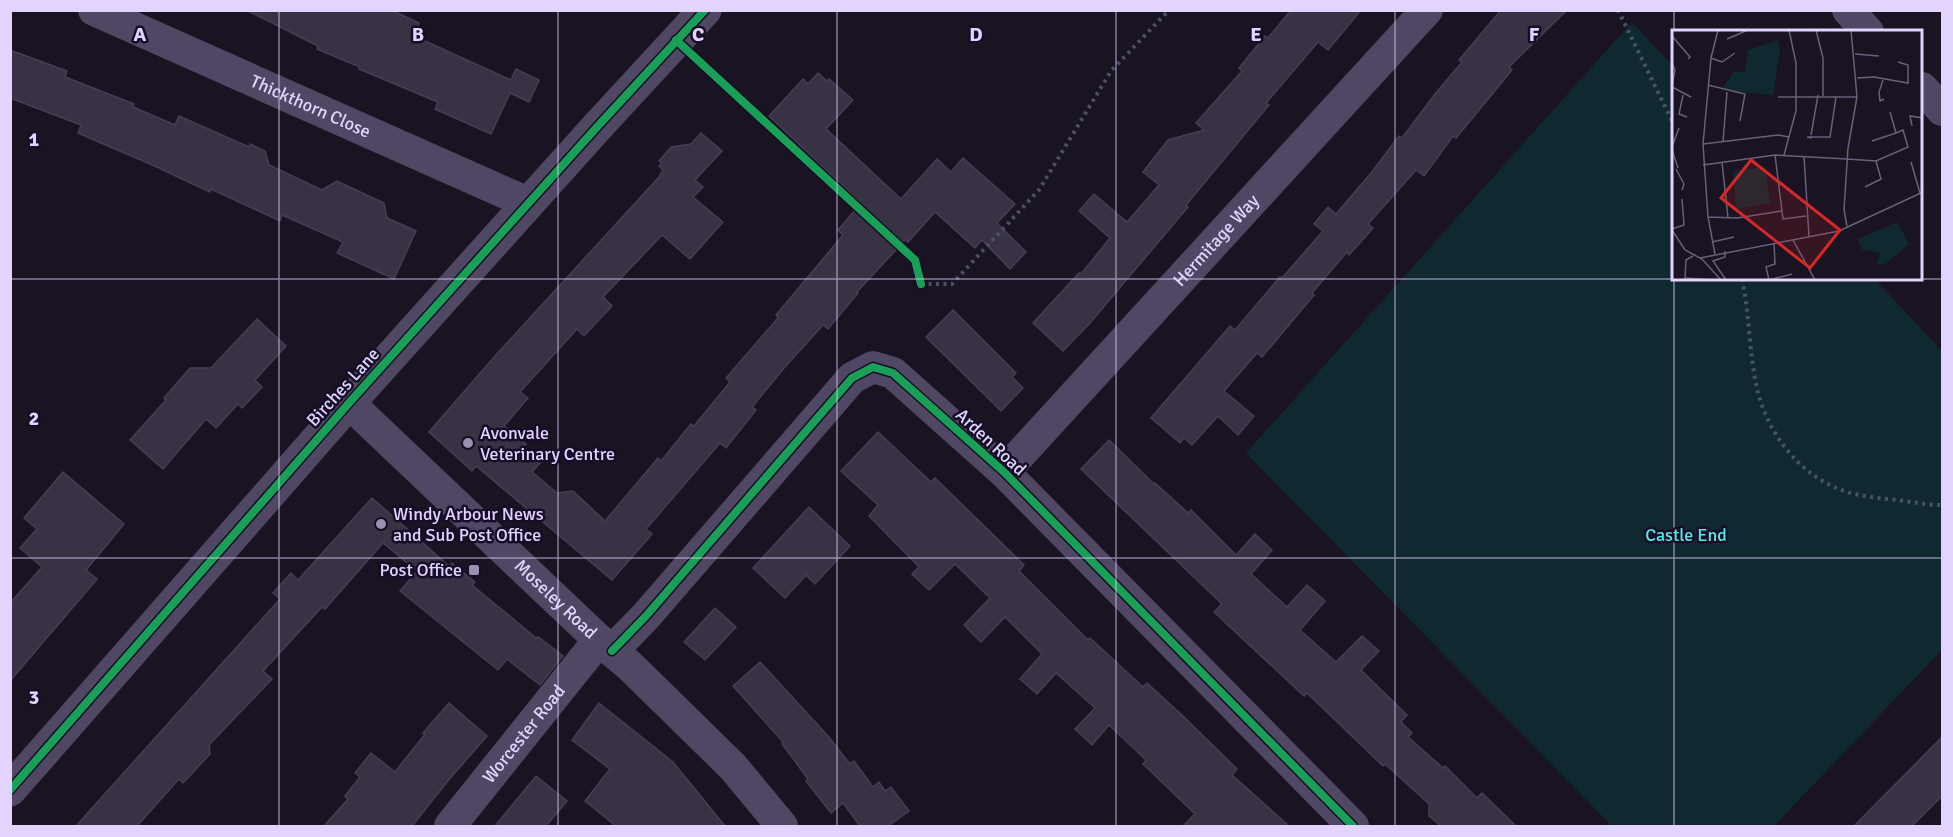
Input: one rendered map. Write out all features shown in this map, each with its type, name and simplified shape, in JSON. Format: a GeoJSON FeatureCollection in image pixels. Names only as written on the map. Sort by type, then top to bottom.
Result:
{"type":"FeatureCollection","features":[{"type":"Feature","properties":{"kind":"street","name":"Thickthorn Close"},"geometry":{"type":"LineString","coordinates":[[94,10],[528,203]]}},
{"type":"Feature","properties":{"kind":"street","name":"Birches Lane"},"geometry":{"type":"LineString","coordinates":[[10,790],[349,403],[705,10]]}},
{"type":"Feature","properties":{"kind":"street","name":"Hermitage Way"},"geometry":{"type":"LineString","coordinates":[[1004,472],[1427,10]]}},
{"type":"Feature","properties":{"kind":"street"},"geometry":{"type":"LineString","coordinates":[[1848,10],[1866,30]]}},
{"type":"Feature","properties":{"kind":"street"},"geometry":{"type":"LineString","coordinates":[[1923,89],[1942,110]]}},
{"type":"Feature","properties":{"kind":"street","name":"Arden Road"},"geometry":{"type":"LineString","coordinates":[[606,646],[646,616],[852,378],[873,367],[893,373],[1004,472],[1353,826]]}},
{"type":"Feature","properties":{"kind":"street","name":"Moseley Road"},"geometry":{"type":"LineString","coordinates":[[349,403],[733,767],[782,826]]}},
{"type":"Feature","properties":{"kind":"street","name":"Worcester Road"},"geometry":{"type":"LineString","coordinates":[[450,826],[606,646]]}},
{"type":"Feature","properties":{"kind":"path"},"geometry":{"type":"LineString","coordinates":[[920,280],[952,284],[1039,190],[1111,71],[1169,10]]}},
{"type":"Feature","properties":{"kind":"path"},"geometry":{"type":"LineString","coordinates":[[1618,10],[1672,121]]}},
{"type":"Feature","properties":{"kind":"path"},"geometry":{"type":"LineString","coordinates":[[1742,280],[1758,393],[1769,423],[1786,450],[1813,476],[1846,492],[1874,498],[1942,505]]}},
{"type":"Feature","properties":{"kind":"green space","name":"Castle End"},"geometry":{"type":"Polygon","coordinates":[[[1632,22],[1672,65],[1672,280],[1876,280],[1942,351],[1942,650],[1774,826],[1612,826],[1246,453],[1632,22]]]}},
{"type":"Feature","properties":{"kind":"building"},"geometry":{"type":"Polygon","coordinates":[[[246,10],[391,10],[419,23],[414,36],[511,80],[516,69],[539,80],[529,102],[510,93],[491,134],[435,109],[438,102],[317,49],[318,46],[246,10]]]}},
{"type":"Feature","properties":{"kind":"building"},"geometry":{"type":"Polygon","coordinates":[[[1291,10],[1361,10],[1328,50],[1318,42],[1266,103],[1269,105],[1186,205],[1188,207],[1090,323],[1063,351],[1033,323],[1079,273],[1081,274],[1110,238],[1079,211],[1094,194],[1127,222],[1159,185],[1143,172],[1168,140],[1204,130],[1196,123],[1242,71],[1239,68],[1265,36],[1268,38],[1291,10]]]}},
{"type":"Feature","properties":{"kind":"building"},"geometry":{"type":"Polygon","coordinates":[[[1501,10],[1567,10],[1509,67],[1512,70],[1456,138],[1453,136],[1424,176],[1416,170],[1368,224],[1373,228],[1349,255],[1347,252],[1262,357],[1257,353],[1224,391],[1254,416],[1238,435],[1218,416],[1192,445],[1184,438],[1180,443],[1151,418],[1230,326],[1235,330],[1323,231],[1314,224],[1328,207],[1336,214],[1399,136],[1402,138],[1462,62],[1459,60],[1501,10]]]}},
{"type":"Feature","properties":{"kind":"building"},"geometry":{"type":"Polygon","coordinates":[[[10,50],[67,71],[65,77],[134,104],[133,107],[175,125],[179,116],[249,147],[250,144],[265,151],[269,165],[322,190],[337,181],[384,203],[387,218],[416,231],[394,279],[337,253],[343,242],[282,215],[280,221],[211,189],[210,192],[78,133],[81,125],[10,98],[10,50]]]}},
{"type":"Feature","properties":{"kind":"building"},"geometry":{"type":"Polygon","coordinates":[[[818,73],[827,81],[829,79],[853,100],[826,129],[901,199],[937,159],[951,172],[963,158],[1015,204],[997,223],[1026,252],[1010,269],[982,240],[975,248],[935,212],[908,242],[906,239],[857,292],[828,329],[823,325],[785,367],[752,407],[756,410],[726,448],[720,443],[646,529],[652,534],[612,580],[476,466],[472,471],[429,432],[495,356],[659,177],[663,170],[659,166],[662,163],[659,161],[671,147],[691,144],[701,133],[722,151],[695,180],[703,187],[693,197],[723,222],[690,259],[662,235],[603,297],[612,306],[584,336],[577,329],[520,392],[528,398],[504,426],[526,444],[522,449],[540,463],[532,472],[557,493],[573,491],[605,521],[658,458],[661,461],[691,424],[694,426],[730,382],[726,378],[778,318],[776,315],[843,235],[838,230],[861,203],[769,116],[803,79],[808,84],[818,73]]]}},
{"type":"Feature","properties":{"kind":"building"},"geometry":{"type":"Polygon","coordinates":[[[953,310],[1016,373],[1012,377],[1023,388],[1001,411],[926,337],[953,310]]]}},
{"type":"Feature","properties":{"kind":"building"},"geometry":{"type":"Polygon","coordinates":[[[257,319],[286,346],[255,380],[262,387],[242,408],[238,404],[216,428],[206,419],[163,469],[130,440],[166,400],[164,398],[190,368],[211,368],[257,319]]]}},
{"type":"Feature","properties":{"kind":"building"},"geometry":{"type":"Polygon","coordinates":[[[878,432],[931,482],[935,478],[1024,565],[1019,571],[1088,640],[1090,638],[1143,687],[1147,683],[1183,716],[1237,769],[1232,775],[1289,826],[1183,826],[1195,814],[1143,764],[1146,760],[1109,725],[1092,745],[1075,729],[1095,708],[1056,673],[1037,694],[1020,679],[1042,654],[1005,617],[981,642],[964,625],[990,598],[955,564],[929,590],[912,574],[919,567],[869,516],[878,505],[841,471],[878,432]]]}},
{"type":"Feature","properties":{"kind":"building"},"geometry":{"type":"Polygon","coordinates":[[[1109,440],[1154,484],[1188,513],[1191,510],[1236,555],[1255,534],[1272,550],[1251,574],[1287,607],[1307,585],[1325,601],[1300,630],[1336,662],[1362,636],[1379,651],[1361,670],[1407,715],[1401,722],[1412,733],[1408,737],[1443,768],[1445,766],[1477,798],[1482,793],[1516,826],[1441,826],[1429,816],[1429,804],[1385,764],[1383,766],[1307,693],[1304,696],[1214,612],[1222,604],[1081,469],[1109,440]]]}},
{"type":"Feature","properties":{"kind":"building"},"geometry":{"type":"Polygon","coordinates":[[[63,472],[124,524],[86,570],[97,579],[10,681],[10,603],[42,567],[20,548],[37,529],[24,518],[63,472]]]}},
{"type":"Feature","properties":{"kind":"building"},"geometry":{"type":"Polygon","coordinates":[[[372,498],[449,566],[452,563],[475,582],[472,585],[536,638],[538,637],[563,656],[540,685],[507,659],[498,670],[400,591],[417,571],[383,543],[325,609],[322,607],[263,671],[272,679],[209,745],[210,754],[183,783],[179,779],[137,826],[76,826],[280,599],[273,593],[291,573],[298,580],[372,498]]]}},
{"type":"Feature","properties":{"kind":"building"},"geometry":{"type":"Polygon","coordinates":[[[809,507],[850,546],[815,584],[806,575],[785,598],[753,568],[809,507]]]}},
{"type":"Feature","properties":{"kind":"building"},"geometry":{"type":"Polygon","coordinates":[[[715,608],[736,627],[705,660],[684,642],[715,608]]]}},
{"type":"Feature","properties":{"kind":"building"},"geometry":{"type":"Polygon","coordinates":[[[760,662],[828,736],[850,764],[854,761],[873,787],[879,782],[885,791],[891,787],[909,811],[888,826],[860,826],[843,803],[831,813],[806,781],[808,779],[782,744],[783,742],[733,686],[760,662]]]}},
{"type":"Feature","properties":{"kind":"building"},"geometry":{"type":"Polygon","coordinates":[[[449,703],[487,736],[412,826],[324,826],[348,799],[345,796],[360,777],[355,773],[371,753],[395,772],[425,734],[423,733],[449,703]]]}},
{"type":"Feature","properties":{"kind":"building"},"geometry":{"type":"Polygon","coordinates":[[[599,703],[673,762],[725,826],[616,826],[585,801],[610,769],[572,740],[599,703]]]}},
{"type":"Feature","properties":{"kind":"building"},"geometry":{"type":"Polygon","coordinates":[[[1942,737],[1942,796],[1912,826],[1854,826],[1942,737]]]}},
{"type":"Feature","properties":{"kind":"building"},"geometry":{"type":"Polygon","coordinates":[[[536,776],[567,801],[546,826],[495,826],[536,776]]]}},
{"type":"Feature","properties":{"kind":"cycle path"},"geometry":{"type":"LineString","coordinates":[[10,790],[349,403],[705,10]]}},
{"type":"Feature","properties":{"kind":"cycle path"},"geometry":{"type":"LineString","coordinates":[[676,40],[915,260],[921,284]]}},
{"type":"Feature","properties":{"kind":"cycle path"},"geometry":{"type":"LineString","coordinates":[[612,651],[646,616],[852,378],[873,367],[893,373],[1004,472],[1353,826]]}},
{"type":"Feature","properties":{"kind":"place","name":"Avonvale Veterinary Centre"},"geometry":{"type":"Point","coordinates":[468,443]}},
{"type":"Feature","properties":{"kind":"place","name":"Windy Arbour News and Sub Post Office"},"geometry":{"type":"Point","coordinates":[381,524]}},
{"type":"Feature","properties":{"kind":"place","name":"Post Office"},"geometry":{"type":"Point","coordinates":[474,570]}}]}
